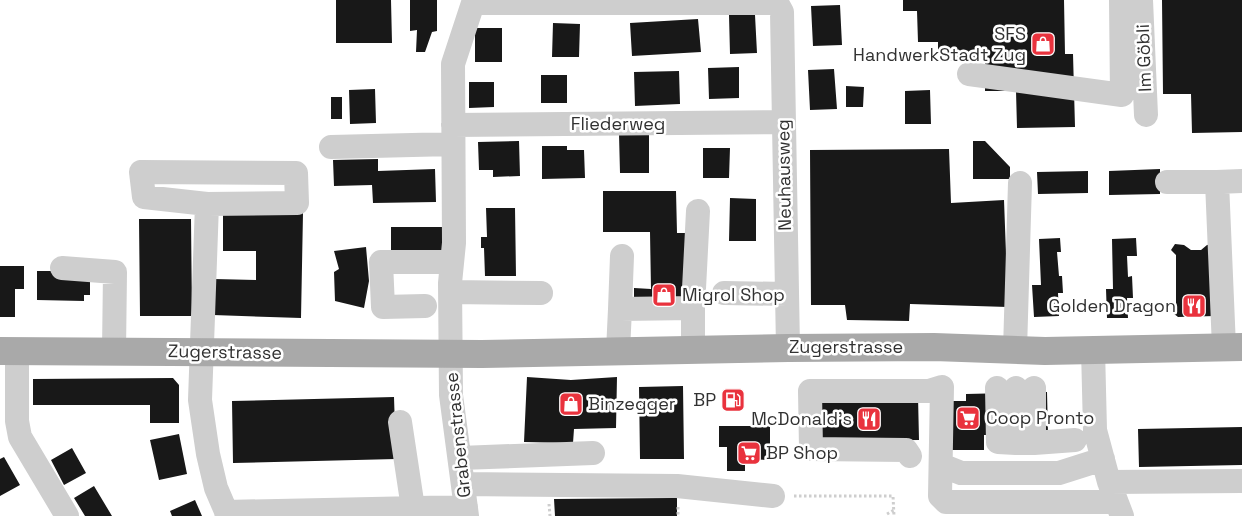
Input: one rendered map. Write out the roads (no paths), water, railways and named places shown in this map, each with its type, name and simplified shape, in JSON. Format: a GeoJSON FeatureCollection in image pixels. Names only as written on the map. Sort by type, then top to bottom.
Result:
{"type":"FeatureCollection","features":[{"type":"Feature","properties":{"kind":"main road","name":"Zugerstrasse"},"geometry":{"type":"LineString","coordinates":[[8,351],[450,353],[788,348],[934,347],[1016,350],[1233,347]]}},
{"type":"Feature","properties":{"kind":"street"},"geometry":{"type":"LineString","coordinates":[[970,74],[1122,95],[1121,0]]}},
{"type":"Feature","properties":{"kind":"street","name":"Im Göbli"},"geometry":{"type":"LineString","coordinates":[[1142,0],[1146,115]]}},
{"type":"Feature","properties":{"kind":"street"},"geometry":{"type":"LineString","coordinates":[[450,353],[450,292],[454,243],[453,64],[474,1]]}},
{"type":"Feature","properties":{"kind":"street","name":"Neuhausweg"},"geometry":{"type":"LineString","coordinates":[[474,1],[777,3],[782,12],[788,348]]}},
{"type":"Feature","properties":{"kind":"street","name":"Fliederweg"},"geometry":{"type":"LineString","coordinates":[[331,146],[453,135],[783,122]]}},
{"type":"Feature","properties":{"kind":"street"},"geometry":{"type":"LineString","coordinates":[[141,172],[296,173],[297,203],[207,204],[144,197],[141,172]]}},
{"type":"Feature","properties":{"kind":"street"},"geometry":{"type":"LineString","coordinates":[[1167,182],[1242,181]]}},
{"type":"Feature","properties":{"kind":"street"},"geometry":{"type":"LineString","coordinates":[[1217,182],[1233,347]]}},
{"type":"Feature","properties":{"kind":"street"},"geometry":{"type":"LineString","coordinates":[[1016,350],[1020,183]]}},
{"type":"Feature","properties":{"kind":"street"},"geometry":{"type":"LineString","coordinates":[[207,204],[200,400],[206,445],[216,488],[227,514],[412,508],[467,511]]}},
{"type":"Feature","properties":{"kind":"street"},"geometry":{"type":"LineString","coordinates":[[693,349],[698,211]]}},
{"type":"Feature","properties":{"kind":"street"},"geometry":{"type":"LineString","coordinates":[[618,351],[622,256]]}},
{"type":"Feature","properties":{"kind":"street"},"geometry":{"type":"LineString","coordinates":[[425,306],[384,307],[381,262],[452,262]]}},
{"type":"Feature","properties":{"kind":"street"},"geometry":{"type":"LineString","coordinates":[[62,268],[115,272],[114,352]]}},
{"type":"Feature","properties":{"kind":"street"},"geometry":{"type":"LineString","coordinates":[[450,292],[541,293]]}},
{"type":"Feature","properties":{"kind":"street"},"geometry":{"type":"LineString","coordinates":[[724,293],[787,294]]}},
{"type":"Feature","properties":{"kind":"street"},"geometry":{"type":"LineString","coordinates":[[620,309],[693,308]]}},
{"type":"Feature","properties":{"kind":"street"},"geometry":{"type":"LineString","coordinates":[[1093,349],[1092,386],[1095,430],[1116,500]]}},
{"type":"Feature","properties":{"kind":"street"},"geometry":{"type":"LineString","coordinates":[[8,351],[20,437],[67,516]]}},
{"type":"Feature","properties":{"kind":"street","name":"Grabenstrasse"},"geometry":{"type":"LineString","coordinates":[[450,353],[451,396],[467,511]]}},
{"type":"Feature","properties":{"kind":"street"},"geometry":{"type":"LineString","coordinates":[[910,456],[906,450],[811,449],[810,391],[929,391],[942,387],[940,496],[946,502],[1116,500],[1242,481]]}},
{"type":"Feature","properties":{"kind":"street"},"geometry":{"type":"LineString","coordinates":[[1025,443],[1016,388],[998,442],[1025,443],[1075,440]]}},
{"type":"Feature","properties":{"kind":"street"},"geometry":{"type":"LineString","coordinates":[[400,422],[412,508]]}},
{"type":"Feature","properties":{"kind":"street"},"geometry":{"type":"LineString","coordinates":[[460,458],[593,453]]}},
{"type":"Feature","properties":{"kind":"street"},"geometry":{"type":"LineString","coordinates":[[941,466],[961,473],[1060,473],[1103,459]]}},
{"type":"Feature","properties":{"kind":"street"},"geometry":{"type":"LineString","coordinates":[[463,484],[677,486],[773,496]]}},
{"type":"Feature","properties":{"kind":"place","name":"SFS HandwerkStadt Zug"},"geometry":{"type":"Point","coordinates":[1043,44]}},
{"type":"Feature","properties":{"kind":"place","name":"Migrol Shop"},"geometry":{"type":"Point","coordinates":[664,295]}},
{"type":"Feature","properties":{"kind":"place","name":"Golden Dragon"},"geometry":{"type":"Point","coordinates":[1194,306]}},
{"type":"Feature","properties":{"kind":"place","name":"BP"},"geometry":{"type":"Point","coordinates":[733,400]}},
{"type":"Feature","properties":{"kind":"place","name":"Binzegger"},"geometry":{"type":"Point","coordinates":[571,404]}},
{"type":"Feature","properties":{"kind":"place","name":"Coop Pronto"},"geometry":{"type":"Point","coordinates":[968,418]}},
{"type":"Feature","properties":{"kind":"place","name":"McDonald's"},"geometry":{"type":"Point","coordinates":[869,419]}},
{"type":"Feature","properties":{"kind":"place","name":"BP Shop"},"geometry":{"type":"Point","coordinates":[749,453]}}]}
